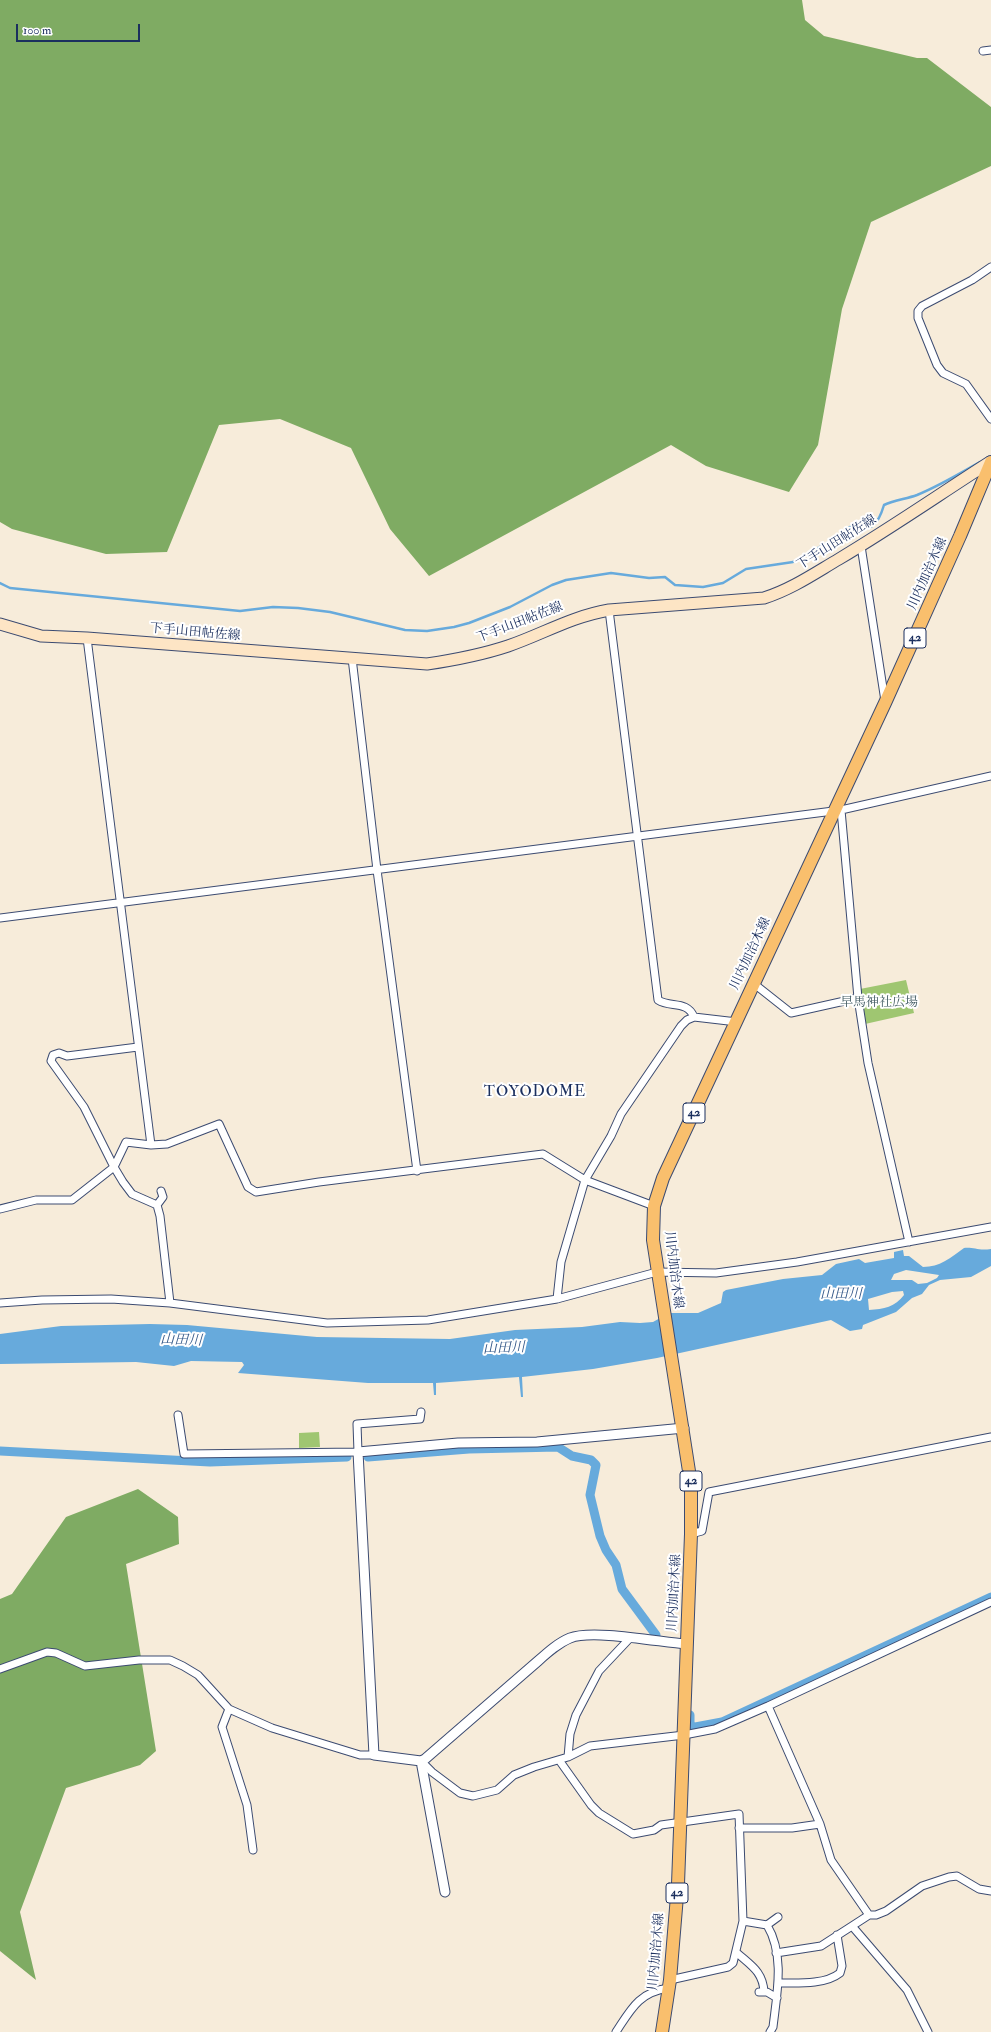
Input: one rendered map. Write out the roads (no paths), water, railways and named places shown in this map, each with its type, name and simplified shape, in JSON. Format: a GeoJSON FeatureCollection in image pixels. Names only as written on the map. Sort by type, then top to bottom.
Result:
{"type":"FeatureCollection","features":[{"type":"Feature","properties":{"kind":"main road","name":"下手山田帖佐線"},"geometry":{"type":"LineString","coordinates":[[0,624],[41,636],[87,638],[427,664],[449,661],[509,646],[572,619],[609,610],[764,598],[789,589],[861,546],[991,462]]}},
{"type":"Feature","properties":{"kind":"main road","name":"川内加治木線"},"geometry":{"type":"LineString","coordinates":[[662,2032],[669,1984],[680,1823],[691,1534],[691,1484],[684,1428],[653,1240],[654,1206],[664,1178],[754,983],[837,810],[960,536],[991,462]]}},
{"type":"Feature","properties":{"kind":"street"},"geometry":{"type":"LineString","coordinates":[[983,51],[991,50]]}},
{"type":"Feature","properties":{"kind":"street"},"geometry":{"type":"LineString","coordinates":[[991,267],[972,280],[922,306],[918,311],[918,318],[943,373],[966,384],[991,419]]}},
{"type":"Feature","properties":{"kind":"street"},"geometry":{"type":"LineString","coordinates":[[861,546],[885,703]]}},
{"type":"Feature","properties":{"kind":"street"},"geometry":{"type":"LineString","coordinates":[[609,610],[658,1000],[684,1005],[693,1012],[694,1017]]}},
{"type":"Feature","properties":{"kind":"street"},"geometry":{"type":"LineString","coordinates":[[87,638],[151,1145]]}},
{"type":"Feature","properties":{"kind":"street"},"geometry":{"type":"LineString","coordinates":[[352,658],[377,870],[417,1171]]}},
{"type":"Feature","properties":{"kind":"street"},"geometry":{"type":"LineString","coordinates":[[0,918],[837,810],[991,776]]}},
{"type":"Feature","properties":{"kind":"street"},"geometry":{"type":"LineString","coordinates":[[837,810],[858,998],[868,1063],[909,1242]]}},
{"type":"Feature","properties":{"kind":"street"},"geometry":{"type":"LineString","coordinates":[[754,983],[791,1013],[858,998]]}},
{"type":"Feature","properties":{"kind":"street"},"geometry":{"type":"LineString","coordinates":[[557,1299],[561,1262],[585,1180],[611,1136],[621,1114],[681,1026],[687,1020],[694,1017],[737,1022]]}},
{"type":"Feature","properties":{"kind":"street"},"geometry":{"type":"LineString","coordinates":[[138,1047],[67,1056],[60,1053],[53,1055],[51,1061],[84,1107],[114,1167],[132,1194],[157,1205]]}},
{"type":"Feature","properties":{"kind":"street"},"geometry":{"type":"LineString","coordinates":[[0,1209],[36,1200],[72,1200],[114,1167],[126,1142],[151,1145],[167,1144],[219,1124],[248,1187],[256,1192],[319,1182],[417,1171],[543,1154],[585,1180],[654,1206]]}},
{"type":"Feature","properties":{"kind":"street"},"geometry":{"type":"LineString","coordinates":[[161,1191],[163,1196],[157,1205],[160,1216],[170,1303]]}},
{"type":"Feature","properties":{"kind":"street"},"geometry":{"type":"LineString","coordinates":[[0,1303],[42,1300],[111,1299],[170,1303],[327,1323],[428,1320],[557,1299],[658,1275],[716,1273],[797,1262],[991,1227]]}},
{"type":"Feature","properties":{"kind":"street"},"geometry":{"type":"LineString","coordinates":[[374,1755],[357,1424],[420,1419],[421,1412]]}},
{"type":"Feature","properties":{"kind":"street"},"geometry":{"type":"LineString","coordinates":[[178,1415],[184,1454],[358,1452],[458,1443],[538,1442],[684,1428]]}},
{"type":"Feature","properties":{"kind":"street"},"geometry":{"type":"LineString","coordinates":[[691,1534],[702,1531],[709,1492],[991,1437]]}},
{"type":"Feature","properties":{"kind":"street"},"geometry":{"type":"LineString","coordinates":[[420,1761],[460,1793],[473,1796],[497,1790],[514,1775],[534,1767],[568,1757],[590,1746],[684,1736],[715,1729],[768,1706],[991,1602]]}},
{"type":"Feature","properties":{"kind":"street"},"geometry":{"type":"LineString","coordinates":[[0,1670],[47,1652],[56,1653],[85,1666],[139,1660],[170,1660],[198,1674],[229,1709],[272,1728],[360,1755],[374,1755],[420,1761],[425,1759],[556,1646],[570,1638],[581,1634],[686,1644]]}},
{"type":"Feature","properties":{"kind":"street"},"geometry":{"type":"LineString","coordinates":[[568,1757],[570,1734],[576,1715],[592,1684],[599,1671],[630,1638]]}},
{"type":"Feature","properties":{"kind":"street"},"geometry":{"type":"LineString","coordinates":[[768,1706],[820,1824],[831,1860],[869,1915]]}},
{"type":"Feature","properties":{"kind":"street"},"geometry":{"type":"LineString","coordinates":[[229,1709],[222,1727],[247,1805],[253,1850]]}},
{"type":"Feature","properties":{"kind":"street"},"geometry":{"type":"LineString","coordinates":[[559,1760],[591,1805],[599,1813],[633,1834],[654,1830],[661,1825],[739,1814],[743,1921],[733,1963],[728,1967],[669,1984],[645,1995],[633,2006],[616,2032]]}},
{"type":"Feature","properties":{"kind":"street"},"geometry":{"type":"LineString","coordinates":[[420,1761],[445,1892]]}},
{"type":"Feature","properties":{"kind":"street"},"geometry":{"type":"LineString","coordinates":[[739,1828],[792,1828],[820,1824]]}},
{"type":"Feature","properties":{"kind":"street"},"geometry":{"type":"LineString","coordinates":[[776,1953],[821,1946],[869,1915],[876,1915],[886,1911],[922,1886],[949,1877],[957,1876],[979,1889],[991,1891]]}},
{"type":"Feature","properties":{"kind":"street"},"geometry":{"type":"LineString","coordinates":[[743,1921],[767,1925],[778,1917]]}},
{"type":"Feature","properties":{"kind":"street"},"geometry":{"type":"LineString","coordinates":[[767,1925],[772,1934],[776,1953],[779,1983],[773,2030]]}},
{"type":"Feature","properties":{"kind":"street"},"geometry":{"type":"LineString","coordinates":[[852,1926],[906,1990],[928,2032]]}},
{"type":"Feature","properties":{"kind":"street"},"geometry":{"type":"LineString","coordinates":[[779,1983],[811,1982],[831,1978],[840,1973],[842,1966],[837,1935]]}},
{"type":"Feature","properties":{"kind":"street"},"geometry":{"type":"LineString","coordinates":[[736,1952],[760,1974],[763,1981],[761,1992],[777,1998]]}},
{"type":"Feature","properties":{"kind":"water","name":"山田川"},"geometry":{"type":"Polygon","coordinates":[[[964,1248],[983,1250],[991,1249],[991,1266],[971,1277],[940,1280],[929,1285],[922,1294],[912,1298],[896,1312],[863,1325],[862,1329],[850,1331],[831,1320],[657,1358],[593,1369],[522,1377],[523,1397],[521,1397],[519,1377],[436,1383],[436,1395],[434,1395],[433,1383],[368,1383],[238,1373],[244,1365],[242,1362],[191,1361],[174,1366],[136,1362],[0,1364],[0,1334],[61,1326],[150,1324],[187,1325],[317,1337],[450,1339],[515,1330],[582,1327],[620,1322],[653,1322],[669,1313],[698,1313],[721,1303],[723,1292],[726,1290],[783,1279],[822,1275],[836,1264],[859,1259],[865,1263],[894,1258],[894,1252],[903,1250],[904,1256],[909,1256],[923,1267],[929,1267],[940,1264],[964,1248]],[[906,1270],[894,1274],[891,1280],[912,1280],[918,1284],[927,1283],[937,1278],[939,1275],[906,1270]],[[903,1291],[892,1292],[868,1299],[869,1310],[880,1309],[893,1305],[904,1295],[903,1291]]]}},
{"type":"Feature","properties":{"kind":"waterway"},"geometry":{"type":"LineString","coordinates":[[0,583],[10,588],[240,611],[273,607],[298,608],[330,612],[405,630],[427,631],[469,623],[510,607],[552,585],[566,580],[611,573],[649,578],[665,577],[675,585],[703,587],[723,583],[746,569],[793,562],[841,535],[850,527],[869,528],[879,518],[884,505],[925,491],[949,480],[980,462]]}},
{"type":"Feature","properties":{"kind":"waterway"},"geometry":{"type":"LineString","coordinates":[[368,1457],[469,1449],[558,1447],[572,1456],[591,1460],[596,1465],[590,1495],[600,1536],[606,1550],[616,1565],[622,1589],[656,1635]]}},
{"type":"Feature","properties":{"kind":"waterway"},"geometry":{"type":"LineString","coordinates":[[0,1451],[210,1462],[347,1457]]}},
{"type":"Feature","properties":{"kind":"waterway"},"geometry":{"type":"LineString","coordinates":[[690,1715],[690,1728],[722,1722],[991,1597]]}},
{"type":"Feature","properties":{"kind":"district","name":"TOYODOME"},"geometry":{"type":"Point","coordinates":[535,1093]}},
{"type":"Feature","properties":{"kind":"park label","name":"早馬神社広場"},"geometry":{"type":"Point","coordinates":[879,1003]}}]}
